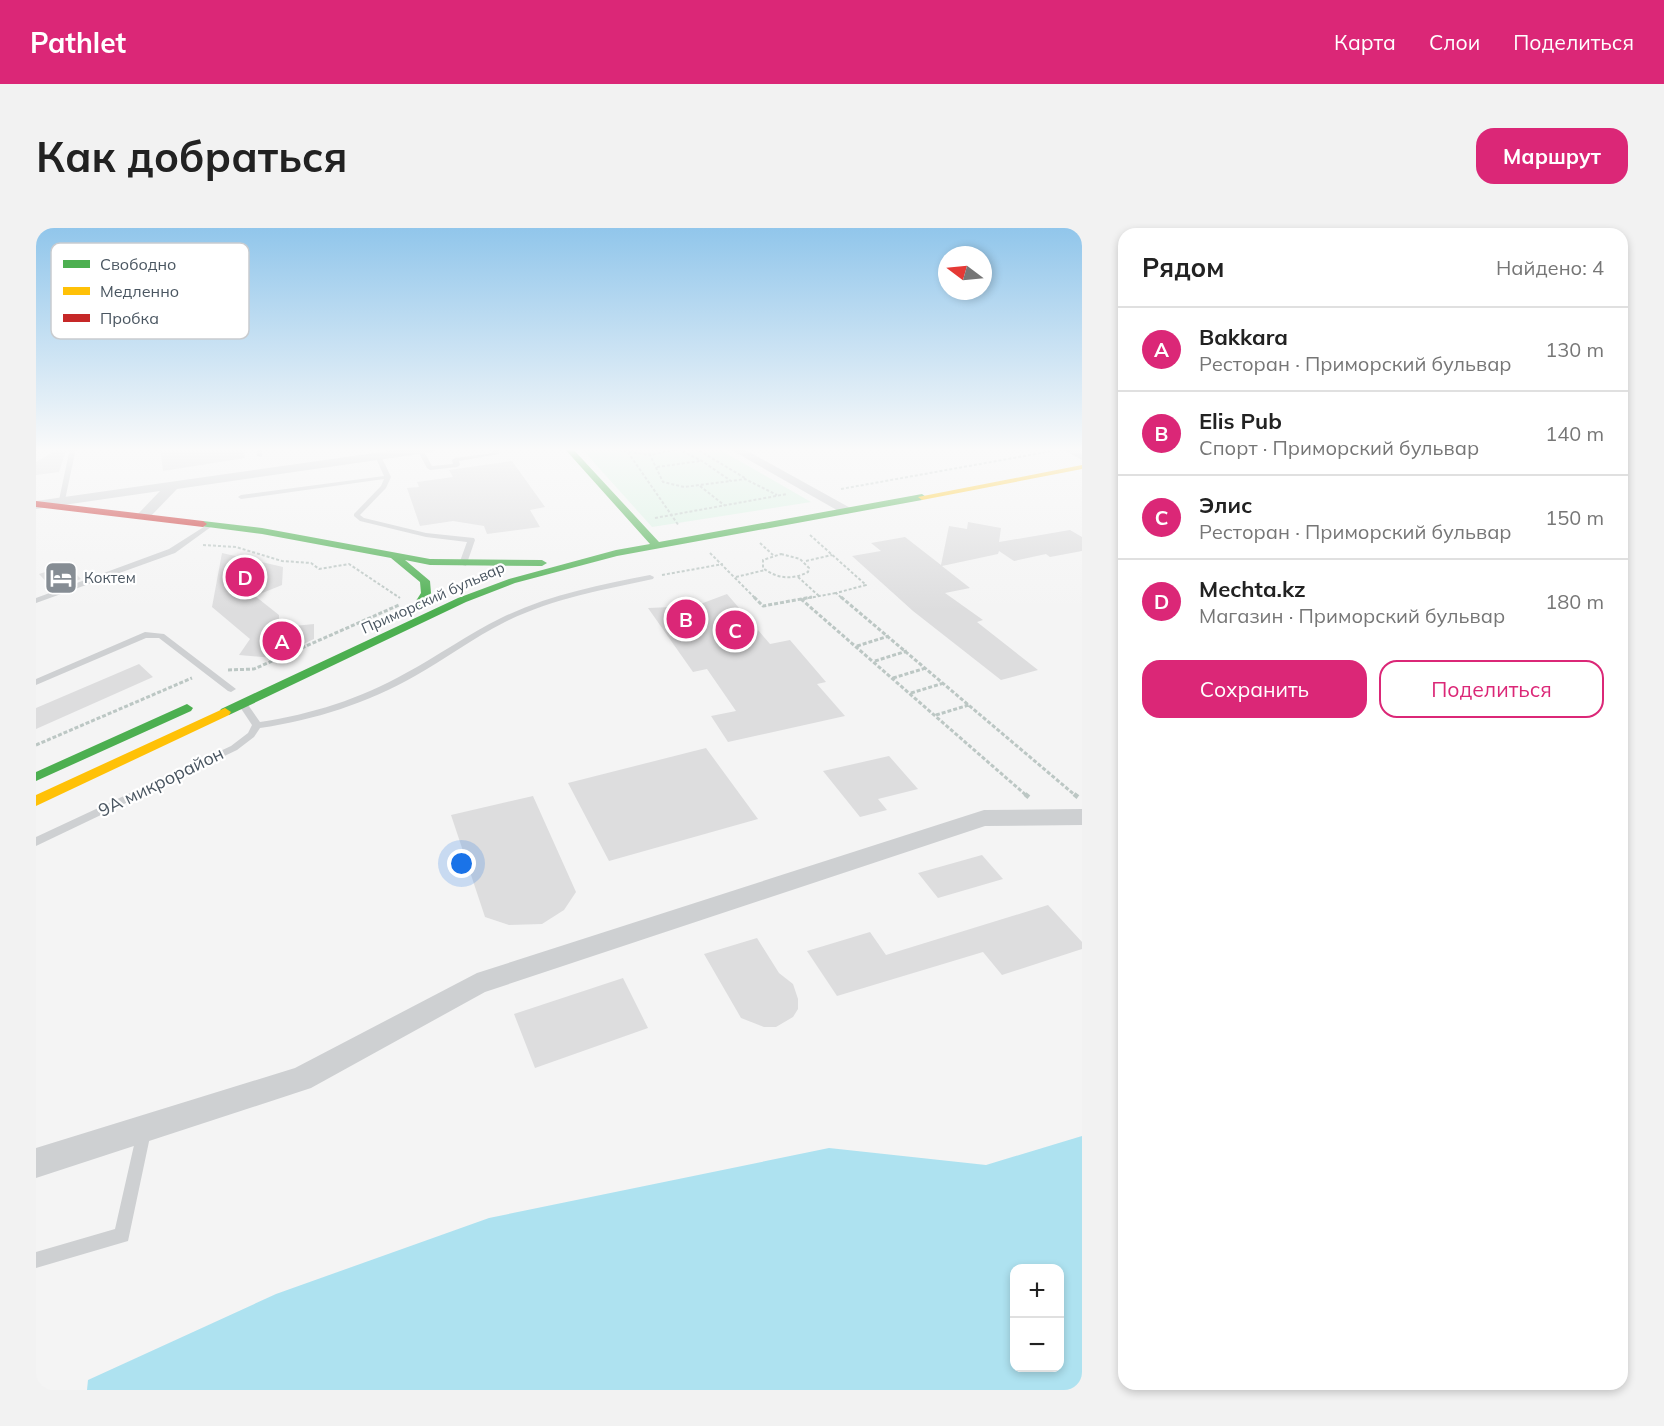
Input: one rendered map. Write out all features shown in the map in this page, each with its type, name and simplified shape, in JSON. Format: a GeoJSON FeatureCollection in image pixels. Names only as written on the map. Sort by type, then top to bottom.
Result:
{"type":"FeatureCollection","features":[{"type":"Feature","properties":{"kind":"street"},"geometry":{"type":"LineString","coordinates":[[144,515],[156,502]]}},
{"type":"Feature","properties":{"kind":"street"},"geometry":{"type":"LineString","coordinates":[[617,502],[652,540]]}},
{"type":"Feature","properties":{"kind":"street","name":"Приморский бульвар"},"geometry":{"type":"LineString","coordinates":[[652,540],[683,530],[833,502]]}},
{"type":"Feature","properties":{"kind":"street"},"geometry":{"type":"LineString","coordinates":[[834,502],[847,510]]}},
{"type":"Feature","properties":{"kind":"street","name":"Приморский бульвар"},"geometry":{"type":"LineString","coordinates":[[36,801],[462,600],[512,581],[563,557],[652,540],[889,502]]}},
{"type":"Feature","properties":{"kind":"street"},"geometry":{"type":"LineString","coordinates":[[37,504],[212,524],[393,556],[464,564],[563,557]]}},
{"type":"Feature","properties":{"kind":"street","name":"Приморский бульвар"},"geometry":{"type":"LineString","coordinates":[[393,556],[412,568],[425,581],[426,593],[413,606],[527,561]]}},
{"type":"Feature","properties":{"kind":"street"},"geometry":{"type":"LineString","coordinates":[[36,777],[198,704]]}},
{"type":"Feature","properties":{"kind":"street"},"geometry":{"type":"LineString","coordinates":[[36,1163],[301,1079],[477,984],[984,818],[1082,817]]}},
{"type":"Feature","properties":{"kind":"lane"},"geometry":{"type":"LineString","coordinates":[[368,502],[356,514],[362,520],[415,532],[471,540],[464,564]]}},
{"type":"Feature","properties":{"kind":"lane"},"geometry":{"type":"LineString","coordinates":[[36,601],[172,551],[188,543],[212,524]]}},
{"type":"Feature","properties":{"kind":"lane"},"geometry":{"type":"LineString","coordinates":[[243,704],[256,725],[298,720],[332,711],[395,683],[517,613],[587,590],[650,577]]}},
{"type":"Feature","properties":{"kind":"lane"},"geometry":{"type":"LineString","coordinates":[[36,681],[145,635],[161,636],[231,689]]}},
{"type":"Feature","properties":{"kind":"lane","name":"9А микрорайон"},"geometry":{"type":"LineString","coordinates":[[36,842],[234,748],[251,735],[256,725]]}},
{"type":"Feature","properties":{"kind":"lane"},"geometry":{"type":"LineString","coordinates":[[36,1260],[122,1235],[145,1129]]}},
{"type":"Feature","properties":{"kind":"path"},"geometry":{"type":"LineString","coordinates":[[660,502],[683,530]]}},
{"type":"Feature","properties":{"kind":"path"},"geometry":{"type":"LineString","coordinates":[[720,502],[724,505]]}},
{"type":"Feature","properties":{"kind":"path"},"geometry":{"type":"LineString","coordinates":[[634,521],[739,502]]}},
{"type":"Feature","properties":{"kind":"path"},"geometry":{"type":"LineString","coordinates":[[719,550],[709,552],[763,606],[820,597],[866,585],[808,533],[815,532]]}},
{"type":"Feature","properties":{"kind":"path"},"geometry":{"type":"LineString","coordinates":[[749,544],[769,540]]}},
{"type":"Feature","properties":{"kind":"path"},"geometry":{"type":"LineString","coordinates":[[760,542],[773,555]]}},
{"type":"Feature","properties":{"kind":"path"},"geometry":{"type":"LineString","coordinates":[[36,745],[189,678],[215,677],[230,669],[254,669],[406,602],[349,564],[319,569],[311,563],[282,561],[236,548],[225,549],[188,543]]}},
{"type":"Feature","properties":{"kind":"path"},"geometry":{"type":"LineString","coordinates":[[736,577],[765,570],[782,577],[798,577],[808,572],[809,567],[805,562],[789,555],[773,555],[763,560],[765,570]]}},
{"type":"Feature","properties":{"kind":"path"},"geometry":{"type":"LineString","coordinates":[[805,562],[832,555]]}},
{"type":"Feature","properties":{"kind":"path"},"geometry":{"type":"LineString","coordinates":[[650,577],[723,564]]}},
{"type":"Feature","properties":{"kind":"path"},"geometry":{"type":"LineString","coordinates":[[798,577],[820,597]]}},
{"type":"Feature","properties":{"kind":"path"},"geometry":{"type":"LineString","coordinates":[[836,593],[1082,801]]}},
{"type":"Feature","properties":{"kind":"path"},"geometry":{"type":"LineString","coordinates":[[801,599],[1052,818]]}},
{"type":"Feature","properties":{"kind":"path"},"geometry":{"type":"LineString","coordinates":[[856,646],[889,636]]}},
{"type":"Feature","properties":{"kind":"path"},"geometry":{"type":"LineString","coordinates":[[874,662],[907,651]]}},
{"type":"Feature","properties":{"kind":"path"},"geometry":{"type":"LineString","coordinates":[[893,678],[927,668]]}},
{"type":"Feature","properties":{"kind":"path"},"geometry":{"type":"LineString","coordinates":[[910,694],[944,683]]}},
{"type":"Feature","properties":{"kind":"path"},"geometry":{"type":"LineString","coordinates":[[936,715],[969,704]]}},
{"type":"Feature","properties":{"kind":"green space"},"geometry":{"type":"Polygon","coordinates":[[[630,502],[810,502],[652,527],[630,502]]]}},
{"type":"Feature","properties":{"kind":"water"},"geometry":{"type":"Polygon","coordinates":[[[1082,1136],[1082,1390],[87,1390],[88,1380],[276,1294],[489,1218],[829,1148],[986,1165],[1082,1136]]]}},
{"type":"Feature","properties":{"kind":"building"},"geometry":{"type":"Polygon","coordinates":[[[412,502],[542,502],[545,507],[530,510],[540,527],[487,534],[484,526],[453,521],[420,526],[412,502]]]}},
{"type":"Feature","properties":{"kind":"building"},"geometry":{"type":"Polygon","coordinates":[[[968,522],[1001,528],[999,542],[1070,530],[1082,537],[1082,551],[1050,557],[1046,554],[1014,561],[999,551],[998,554],[942,566],[970,588],[945,593],[983,620],[977,622],[1038,670],[1001,680],[913,611],[852,556],[881,551],[871,543],[905,537],[941,565],[949,526],[967,529],[968,522]]]}},
{"type":"Feature","properties":{"kind":"building"},"geometry":{"type":"Polygon","coordinates":[[[222,553],[283,567],[282,585],[255,596],[279,615],[279,623],[286,620],[294,626],[314,624],[314,639],[273,658],[239,655],[250,639],[212,607],[222,553]]]}},
{"type":"Feature","properties":{"kind":"building","name":"Коктем"},"geometry":{"type":"Polygon","coordinates":[[[67,565],[81,579],[53,589],[39,574],[67,565]]]}},
{"type":"Feature","properties":{"kind":"building"},"geometry":{"type":"Polygon","coordinates":[[[727,594],[770,644],[790,640],[826,682],[817,684],[845,716],[728,742],[711,716],[736,711],[707,669],[693,672],[648,608],[695,606],[727,594]]]}},
{"type":"Feature","properties":{"kind":"building"},"geometry":{"type":"Polygon","coordinates":[[[139,664],[153,677],[36,729],[36,708],[139,664]]]}},
{"type":"Feature","properties":{"kind":"building"},"geometry":{"type":"Polygon","coordinates":[[[706,748],[758,819],[609,861],[568,783],[706,748]]]}},
{"type":"Feature","properties":{"kind":"building"},"geometry":{"type":"Polygon","coordinates":[[[889,756],[918,789],[878,799],[887,810],[860,817],[823,771],[889,756]]]}},
{"type":"Feature","properties":{"kind":"building"},"geometry":{"type":"Polygon","coordinates":[[[533,796],[576,892],[564,910],[542,924],[509,925],[485,917],[451,815],[533,796]]]}},
{"type":"Feature","properties":{"kind":"building"},"geometry":{"type":"Polygon","coordinates":[[[982,855],[1003,879],[938,898],[918,873],[982,855]]]}},
{"type":"Feature","properties":{"kind":"building"},"geometry":{"type":"Polygon","coordinates":[[[1048,905],[1082,942],[1082,949],[1002,975],[983,952],[837,996],[807,951],[870,932],[886,955],[1048,905]]]}},
{"type":"Feature","properties":{"kind":"building"},"geometry":{"type":"Polygon","coordinates":[[[757,938],[779,973],[793,984],[798,999],[798,1009],[793,1017],[776,1027],[764,1027],[741,1018],[704,954],[757,938]]]}},
{"type":"Feature","properties":{"kind":"building"},"geometry":{"type":"Polygon","coordinates":[[[623,978],[648,1028],[535,1068],[514,1014],[623,978]]]}},
{"type":"Feature","properties":{"kind":"traffic: fast"},"geometry":{"type":"LineString","coordinates":[[617,502],[656,545]]}},
{"type":"Feature","properties":{"kind":"traffic: fast"},"geometry":{"type":"LineString","coordinates":[[225,712],[462,600],[512,581],[616,553],[893,502]]}},
{"type":"Feature","properties":{"kind":"traffic: fast"},"geometry":{"type":"LineString","coordinates":[[203,524],[262,531],[430,562],[542,563]]}},
{"type":"Feature","properties":{"kind":"traffic: fast"},"geometry":{"type":"LineString","coordinates":[[395,557],[425,581],[426,593],[419,604]]}},
{"type":"Feature","properties":{"kind":"traffic: fast"},"geometry":{"type":"LineString","coordinates":[[36,777],[187,708]]}},
{"type":"Feature","properties":{"kind":"traffic: slow"},"geometry":{"type":"LineString","coordinates":[[36,801],[225,712]]}},
{"type":"Feature","properties":{"kind":"traffic: jam"},"geometry":{"type":"LineString","coordinates":[[36,504],[203,524]]}},
{"type":"Feature","properties":{"kind":"place","name":"Mechta.kz"},"geometry":{"type":"Point","coordinates":[245,577]}},
{"type":"Feature","properties":{"kind":"place","name":"Коктем"},"geometry":{"type":"Point","coordinates":[61,578]}},
{"type":"Feature","properties":{"kind":"place","name":"Elis Pub"},"geometry":{"type":"Point","coordinates":[686,619]}},
{"type":"Feature","properties":{"kind":"place","name":"Элис"},"geometry":{"type":"Point","coordinates":[735,630]}},
{"type":"Feature","properties":{"kind":"place","name":"Bakkara"},"geometry":{"type":"Point","coordinates":[282,641]}}]}
